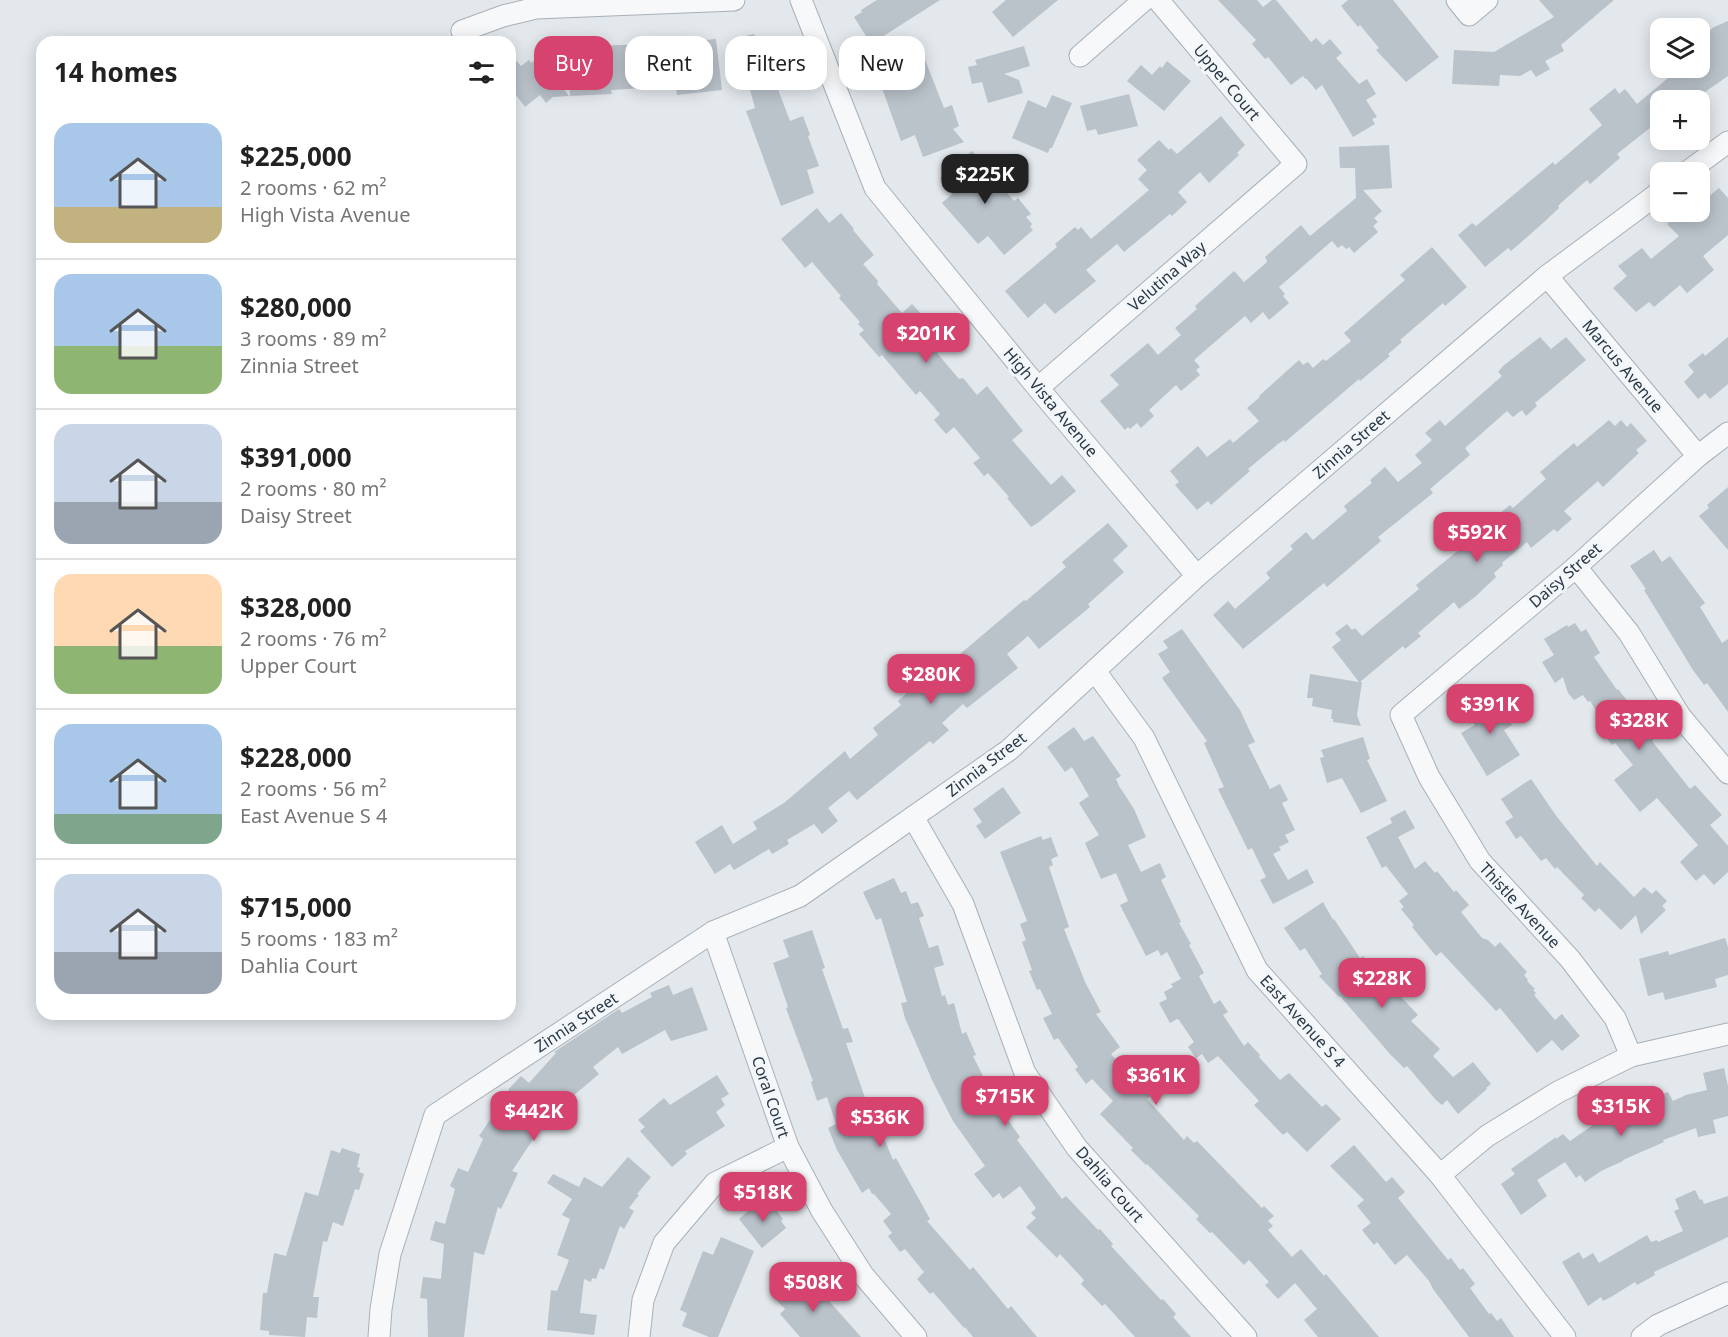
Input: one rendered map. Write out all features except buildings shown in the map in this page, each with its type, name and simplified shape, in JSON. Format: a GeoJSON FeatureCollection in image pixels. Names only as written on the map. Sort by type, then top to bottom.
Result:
{"type":"FeatureCollection","features":[{"type":"Feature","properties":{"kind":"street"},"geometry":{"type":"LineString","coordinates":[[462,31],[536,4],[734,0]]}},
{"type":"Feature","properties":{"kind":"street","name":"High Vista Avenue"},"geometry":{"type":"LineString","coordinates":[[801,0],[875,188],[1038,388],[1197,576]]}},
{"type":"Feature","properties":{"kind":"street"},"geometry":{"type":"LineString","coordinates":[[1080,56],[1144,0]]}},
{"type":"Feature","properties":{"kind":"street","name":"Upper Court"},"geometry":{"type":"LineString","coordinates":[[1158,0],[1296,164]]}},
{"type":"Feature","properties":{"kind":"street"},"geometry":{"type":"LineString","coordinates":[[1463,7],[1486,0]]}},
{"type":"Feature","properties":{"kind":"street"},"geometry":{"type":"LineString","coordinates":[[1701,162],[1728,142]]}},
{"type":"Feature","properties":{"kind":"street","name":"Velutina Way"},"geometry":{"type":"LineString","coordinates":[[1038,388],[1296,164]]}},
{"type":"Feature","properties":{"kind":"street","name":"Zinnia Street"},"geometry":{"type":"LineString","coordinates":[[379,1337],[390,1254],[435,1115],[713,932],[800,896],[1010,750],[1197,576],[1547,276],[1650,199]]}},
{"type":"Feature","properties":{"kind":"street","name":"Marcus Avenue"},"geometry":{"type":"LineString","coordinates":[[1547,276],[1698,456]]}},
{"type":"Feature","properties":{"kind":"street","name":"Daisy Street"},"geometry":{"type":"LineString","coordinates":[[1401,715],[1576,567],[1698,456],[1728,433]]}},
{"type":"Feature","properties":{"kind":"street"},"geometry":{"type":"LineString","coordinates":[[1576,567],[1629,633],[1680,716],[1728,773]]}},
{"type":"Feature","properties":{"kind":"street","name":"East Avenue S 4"},"geometry":{"type":"LineString","coordinates":[[1095,671],[1144,738],[1257,970],[1440,1175],[1565,1337]]}},
{"type":"Feature","properties":{"kind":"street","name":"Thistle Avenue"},"geometry":{"type":"LineString","coordinates":[[1401,715],[1429,777],[1479,861],[1570,959],[1615,1018],[1631,1056]]}},
{"type":"Feature","properties":{"kind":"street","name":"Dahlia Court"},"geometry":{"type":"LineString","coordinates":[[913,817],[963,904],[1025,1072],[1077,1148],[1246,1337]]}},
{"type":"Feature","properties":{"kind":"street","name":"Coral Court"},"geometry":{"type":"LineString","coordinates":[[713,932],[789,1147],[822,1211],[863,1275],[916,1337]]}},
{"type":"Feature","properties":{"kind":"street"},"geometry":{"type":"LineString","coordinates":[[1440,1175],[1487,1136],[1558,1092],[1631,1056],[1728,1034]]}},
{"type":"Feature","properties":{"kind":"street"},"geometry":{"type":"LineString","coordinates":[[639,1337],[643,1300],[664,1243],[715,1183],[789,1147]]}},
{"type":"Feature","properties":{"kind":"street"},"geometry":{"type":"LineString","coordinates":[[1642,1337],[1658,1325],[1727,1297]]}}]}
